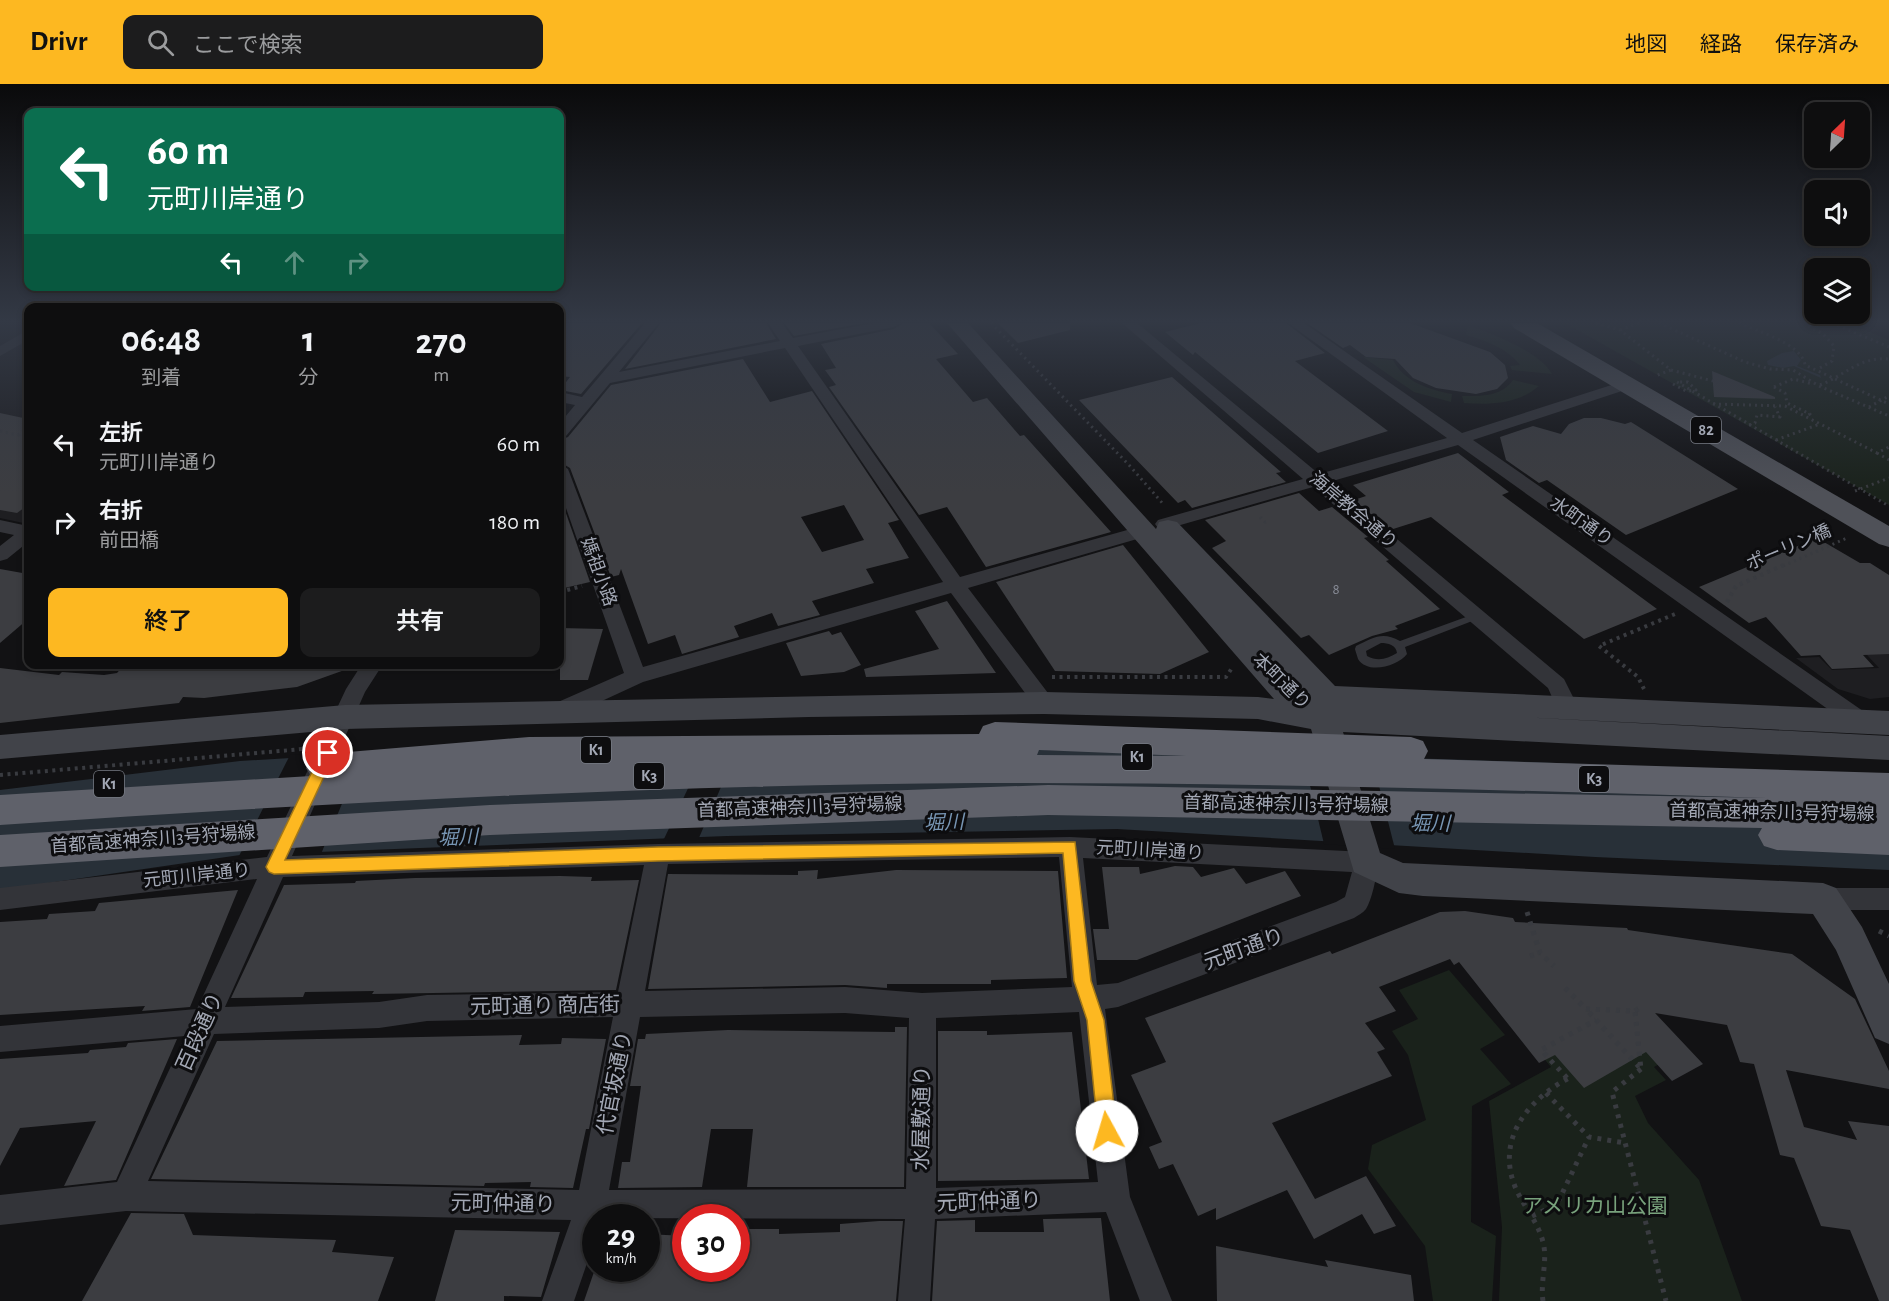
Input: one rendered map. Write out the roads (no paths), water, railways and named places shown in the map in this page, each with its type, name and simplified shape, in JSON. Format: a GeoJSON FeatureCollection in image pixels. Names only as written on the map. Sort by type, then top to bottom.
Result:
{"type":"FeatureCollection","features":[{"type":"Feature","properties":{"kind":"highway"},"geometry":{"type":"LineString","coordinates":[[636,749],[772,737],[964,734],[1380,750],[1889,765]]}},
{"type":"Feature","properties":{"kind":"highway","name":"K1"},"geometry":{"type":"LineString","coordinates":[[0,790],[218,777],[529,751],[636,749],[975,747],[1148,757],[1299,771]]}},
{"type":"Feature","properties":{"kind":"highway","name":"首都高速神奈川3号狩場線"},"geometry":{"type":"LineString","coordinates":[[0,810],[215,795],[580,777],[915,770],[1299,771],[1889,787]]}},
{"type":"Feature","properties":{"kind":"highway","name":"首都高速神奈川3号狩場線"},"geometry":{"type":"LineString","coordinates":[[0,851],[478,820],[757,808],[1048,800],[1889,815]]}},
{"type":"Feature","properties":{"kind":"highway"},"geometry":{"type":"LineString","coordinates":[[1410,808],[1693,831],[1889,839]]}},
{"type":"Feature","properties":{"kind":"main road","name":"82"},"geometry":{"type":"LineString","coordinates":[[1640,381],[1889,538]]}},
{"type":"Feature","properties":{"kind":"street"},"geometry":{"type":"LineString","coordinates":[[564,428],[604,380]]}},
{"type":"Feature","properties":{"kind":"street"},"geometry":{"type":"LineString","coordinates":[[815,380],[956,585],[1043,690]]}},
{"type":"Feature","properties":{"kind":"street","name":"本町通り"},"geometry":{"type":"LineString","coordinates":[[1016,380],[1160,521],[1289,695]]}},
{"type":"Feature","properties":{"kind":"street","name":"本町通り"},"geometry":{"type":"LineString","coordinates":[[1029,380],[1160,521],[1324,708],[1366,862]]}},
{"type":"Feature","properties":{"kind":"street","name":"海岸教会通り"},"geometry":{"type":"LineString","coordinates":[[1198,380],[1557,684],[1567,707]]}},
{"type":"Feature","properties":{"kind":"street","name":"水町通り"},"geometry":{"type":"LineString","coordinates":[[1378,380],[1877,723]]}},
{"type":"Feature","properties":{"kind":"street"},"geometry":{"type":"LineString","coordinates":[[553,714],[636,676],[956,585],[1160,521],[1462,438],[1640,381]]}},
{"type":"Feature","properties":{"kind":"street"},"geometry":{"type":"LineString","coordinates":[[564,398],[586,402]]}},
{"type":"Feature","properties":{"kind":"street","name":"媽祖小路"},"geometry":{"type":"LineString","coordinates":[[564,480],[636,676]]}},
{"type":"Feature","properties":{"kind":"street"},"geometry":{"type":"LineString","coordinates":[[0,526],[24,531]]}},
{"type":"Feature","properties":{"kind":"street"},"geometry":{"type":"LineString","coordinates":[[0,555],[24,535]]}},
{"type":"Feature","properties":{"kind":"street","name":"百段通り"},"geometry":{"type":"LineString","coordinates":[[126,1196],[356,689],[370,669]]}},
{"type":"Feature","properties":{"kind":"street"},"geometry":{"type":"LineString","coordinates":[[0,747],[345,717],[553,714],[809,705],[1043,690],[1258,708],[1567,707],[1877,723]]}},
{"type":"Feature","properties":{"kind":"street"},"geometry":{"type":"LineString","coordinates":[[1258,708],[1289,695],[1324,708],[1889,748]]}},
{"type":"Feature","properties":{"kind":"street"},"geometry":{"type":"LineString","coordinates":[[1070,847],[1083,981],[1095,1020],[1114,1197],[1156,1301]]}},
{"type":"Feature","properties":{"kind":"street","name":"元町川岸通り"},"geometry":{"type":"LineString","coordinates":[[0,899],[276,863],[1070,847],[1366,862]]}},
{"type":"Feature","properties":{"kind":"street","name":"代官坂通り"},"geometry":{"type":"LineString","coordinates":[[591,1204],[658,854]]}},
{"type":"Feature","properties":{"kind":"street"},"geometry":{"type":"LineString","coordinates":[[1366,862],[1399,878],[1423,881],[1823,899],[1889,899]]}},
{"type":"Feature","properties":{"kind":"street","name":"元町通り"},"geometry":{"type":"LineString","coordinates":[[1090,1000],[1118,995],[1345,910],[1356,903],[1366,862]]}},
{"type":"Feature","properties":{"kind":"street"},"geometry":{"type":"LineString","coordinates":[[1823,899],[1849,939],[1889,1025]]}},
{"type":"Feature","properties":{"kind":"street","name":"元町通り 商店街"},"geometry":{"type":"LineString","coordinates":[[0,1039],[205,1021],[379,1015],[427,1008],[845,1000],[867,1004],[923,1006],[1090,1000]]}},
{"type":"Feature","properties":{"kind":"street","name":"水屋敷通り"},"geometry":{"type":"LineString","coordinates":[[914,1301],[921,1204],[923,1006]]}},
{"type":"Feature","properties":{"kind":"street","name":"元町仲通り"},"geometry":{"type":"LineString","coordinates":[[0,1210],[126,1196],[582,1205]]}},
{"type":"Feature","properties":{"kind":"street","name":"元町仲通り"},"geometry":{"type":"LineString","coordinates":[[660,1205],[921,1204],[1114,1197]]}},
{"type":"Feature","properties":{"kind":"street","name":"代官坂通り"},"geometry":{"type":"LineString","coordinates":[[558,1301],[582,1231]]}},
{"type":"Feature","properties":{"kind":"lane"},"geometry":{"type":"LineString","coordinates":[[1400,645],[1477,616]]}},
{"type":"Feature","properties":{"kind":"water","name":"堀川"},"geometry":{"type":"Polygon","coordinates":[[[703,743],[1445,759],[1741,772],[1889,782],[1889,870],[1595,857],[1117,829],[727,836],[240,855],[0,890],[0,790],[240,761],[372,753],[703,743]]]}},
{"type":"Feature","properties":{"kind":"park label","name":"アメリカ山公園"},"geometry":{"type":"Point","coordinates":[1595,1206]}}]}
